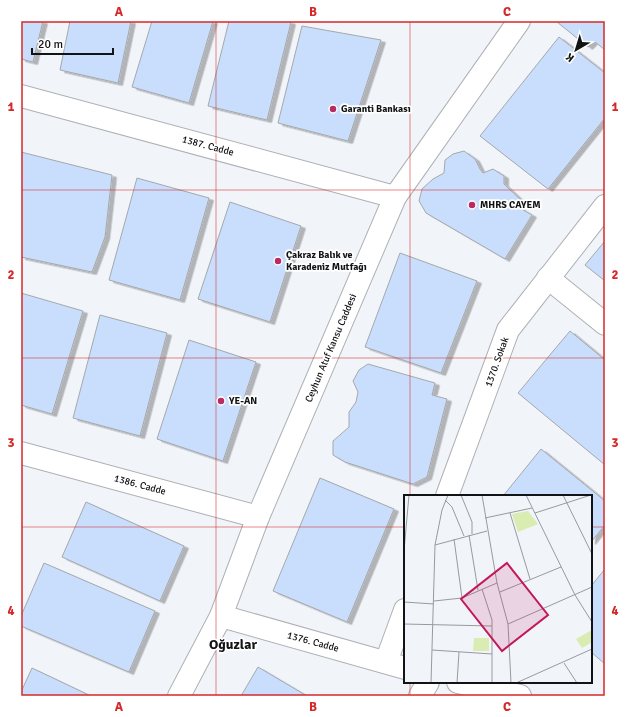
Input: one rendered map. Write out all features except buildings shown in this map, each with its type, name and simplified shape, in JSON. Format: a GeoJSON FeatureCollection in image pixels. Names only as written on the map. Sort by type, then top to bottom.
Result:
{"type":"FeatureCollection","features":[{"type":"Feature","properties":{"kind":"street","name":"Ceyhun Atuf Kansu Caddesi"},"geometry":{"type":"LineString","coordinates":[[179,696],[221,616],[258,517],[396,197],[519,21]]}},
{"type":"Feature","properties":{"kind":"street","name":"1387. Cadde"},"geometry":{"type":"LineString","coordinates":[[21,96],[396,197]]}},
{"type":"Feature","properties":{"kind":"street","name":"1370. Sokak"},"geometry":{"type":"LineString","coordinates":[[447,495],[508,330],[605,206]]}},
{"type":"Feature","properties":{"kind":"street"},"geometry":{"type":"LineString","coordinates":[[548,278],[605,324]]}},
{"type":"Feature","properties":{"kind":"street","name":"1386. Cadde"},"geometry":{"type":"LineString","coordinates":[[21,453],[258,517]]}},
{"type":"Feature","properties":{"kind":"street","name":"1376. Cadde"},"geometry":{"type":"LineString","coordinates":[[221,616],[396,665]]}},
{"type":"Feature","properties":{"kind":"street"},"geometry":{"type":"LineString","coordinates":[[396,665],[404,616]]}},
{"type":"Feature","properties":{"kind":"street"},"geometry":{"type":"LineString","coordinates":[[420,696],[427,683]]}},
{"type":"Feature","properties":{"kind":"street"},"geometry":{"type":"LineString","coordinates":[[462,683],[520,696]]}},
{"type":"Feature","properties":{"kind":"place","name":"Garanti Bankası"},"geometry":{"type":"Point","coordinates":[333,109]}},
{"type":"Feature","properties":{"kind":"place","name":"MHRS CAYEM"},"geometry":{"type":"Point","coordinates":[472,205]}},
{"type":"Feature","properties":{"kind":"place","name":"Çakraz Balık ve Karadeniz Mutfağı"},"geometry":{"type":"Point","coordinates":[278,261]}},
{"type":"Feature","properties":{"kind":"place","name":"YE-AN"},"geometry":{"type":"Point","coordinates":[221,401]}},
{"type":"Feature","properties":{"kind":"district","name":"Oğuzlar"},"geometry":{"type":"Point","coordinates":[233,644]}}]}
